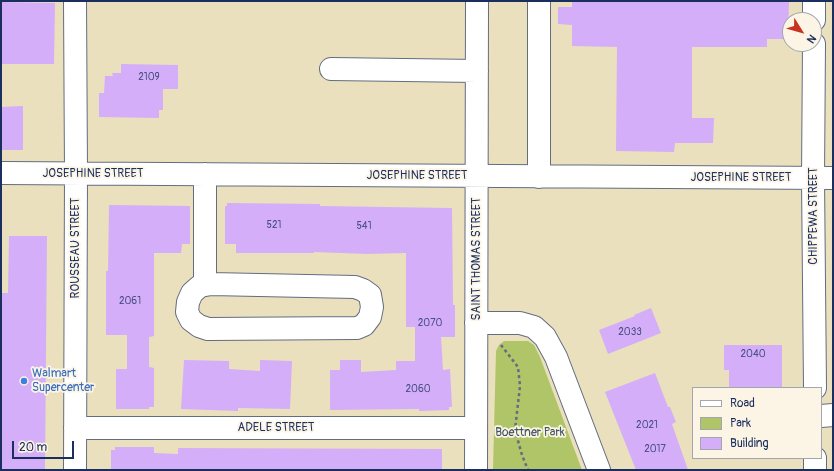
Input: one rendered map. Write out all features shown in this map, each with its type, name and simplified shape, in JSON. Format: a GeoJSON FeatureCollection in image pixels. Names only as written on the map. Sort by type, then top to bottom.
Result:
{"type":"FeatureCollection","features":[{"type":"Feature","properties":{"kind":"street","name":"ROUSSEAU STREET"},"geometry":{"type":"LineString","coordinates":[[75,1],[75,470]]}},
{"type":"Feature","properties":{"kind":"street","name":"SAINT THOMAS STREET"},"geometry":{"type":"LineString","coordinates":[[476,470],[476,428],[487,323],[477,177],[477,1]]}},
{"type":"Feature","properties":{"kind":"street"},"geometry":{"type":"LineString","coordinates":[[539,1],[539,177]]}},
{"type":"Feature","properties":{"kind":"street"},"geometry":{"type":"LineString","coordinates":[[814,1],[814,12]]}},
{"type":"Feature","properties":{"kind":"street","name":"CHIPPEWA STREET"},"geometry":{"type":"LineString","coordinates":[[815,52],[823,178],[815,387]]}},
{"type":"Feature","properties":{"kind":"street"},"geometry":{"type":"LineString","coordinates":[[331,70],[477,72]]}},
{"type":"Feature","properties":{"kind":"street","name":"JOSEPHINE STREET"},"geometry":{"type":"LineString","coordinates":[[1,173],[823,178]]}},
{"type":"Feature","properties":{"kind":"street"},"geometry":{"type":"LineString","coordinates":[[204,174],[205,285]]}},
{"type":"Feature","properties":{"kind":"street"},"geometry":{"type":"LineString","coordinates":[[205,285],[355,287],[370,295],[372,307],[370,317],[364,325],[357,328],[208,329],[199,326],[191,320],[187,312],[188,302],[192,293],[200,286],[205,285]]}},
{"type":"Feature","properties":{"kind":"street"},"geometry":{"type":"LineString","coordinates":[[487,323],[520,323],[534,327],[545,337],[556,357],[599,470]]}},
{"type":"Feature","properties":{"kind":"street"},"geometry":{"type":"LineString","coordinates":[[822,416],[833,415]]}},
{"type":"Feature","properties":{"kind":"street","name":"ADELE STREET"},"geometry":{"type":"LineString","coordinates":[[75,428],[476,428]]}},
{"type":"Feature","properties":{"kind":"street"},"geometry":{"type":"LineString","coordinates":[[815,459],[815,470]]}},
{"type":"Feature","properties":{"kind":"path"},"geometry":{"type":"LineString","coordinates":[[487,323],[498,341],[518,367],[520,386],[515,430],[528,470]]}},
{"type":"Feature","properties":{"kind":"green space","name":"Boettner Park"},"geometry":{"type":"Polygon","coordinates":[[[504,341],[528,341],[534,345],[540,357],[582,470],[493,470],[496,351],[499,345],[504,341]]]}},
{"type":"Feature","properties":{"kind":"building"},"geometry":{"type":"Polygon","coordinates":[[[572,1],[789,1],[789,12],[782,12],[782,39],[767,39],[767,47],[692,47],[692,118],[714,118],[713,143],[675,143],[674,152],[616,151],[617,47],[572,46],[572,25],[558,24],[558,7],[572,7],[572,1]]]}},
{"type":"Feature","properties":{"kind":"building"},"geometry":{"type":"Polygon","coordinates":[[[1,2],[55,3],[54,64],[1,64],[1,2]]]}},
{"type":"Feature","properties":{"kind":"building"},"geometry":{"type":"Polygon","coordinates":[[[121,64],[178,65],[178,89],[163,89],[163,110],[159,110],[159,118],[99,117],[99,93],[104,93],[105,76],[113,76],[112,73],[121,73],[121,64]]]}},
{"type":"Feature","properties":{"kind":"building"},"geometry":{"type":"Polygon","coordinates":[[[23,106],[23,150],[1,150],[1,107],[23,106]]]}},
{"type":"Feature","properties":{"kind":"building"},"geometry":{"type":"Polygon","coordinates":[[[227,203],[452,208],[453,305],[455,305],[455,337],[441,337],[443,370],[450,369],[452,407],[449,407],[449,410],[419,411],[419,409],[330,410],[330,370],[340,370],[340,360],[361,360],[361,372],[396,370],[396,361],[415,361],[415,327],[406,327],[406,253],[236,253],[236,244],[225,244],[225,206],[227,206],[227,203]]]}},
{"type":"Feature","properties":{"kind":"building"},"geometry":{"type":"Polygon","coordinates":[[[109,205],[190,206],[190,244],[182,244],[181,253],[154,253],[154,336],[149,337],[149,367],[154,368],[154,407],[149,407],[149,409],[116,409],[116,369],[127,369],[127,335],[106,335],[106,271],[108,271],[109,205]]]}},
{"type":"Feature","properties":{"kind":"building","name":"Walmart Supercenter"},"geometry":{"type":"Polygon","coordinates":[[[9,236],[47,236],[45,470],[1,470],[1,293],[8,293],[9,236]]]}},
{"type":"Feature","properties":{"kind":"building"},"geometry":{"type":"Polygon","coordinates":[[[651,308],[661,333],[608,354],[599,330],[651,308]]]}},
{"type":"Feature","properties":{"kind":"building"},"geometry":{"type":"Polygon","coordinates":[[[724,345],[782,345],[782,387],[729,387],[729,370],[724,370],[724,345]]]}},
{"type":"Feature","properties":{"kind":"building"},"geometry":{"type":"Polygon","coordinates":[[[184,360],[229,361],[229,369],[260,371],[260,360],[292,361],[290,409],[238,408],[238,411],[181,409],[184,360]]]}},
{"type":"Feature","properties":{"kind":"building"},"geometry":{"type":"Polygon","coordinates":[[[655,373],[668,407],[670,407],[676,422],[672,424],[688,470],[636,470],[605,392],[655,373]]]}},
{"type":"Feature","properties":{"kind":"building"},"geometry":{"type":"Polygon","coordinates":[[[115,447],[154,447],[154,453],[178,454],[178,448],[442,449],[442,470],[111,470],[111,450],[115,450],[115,447]]]}},
{"type":"Feature","properties":{"kind":"place","name":"Walmart Supercenter"},"geometry":{"type":"Point","coordinates":[24,381]}}]}
